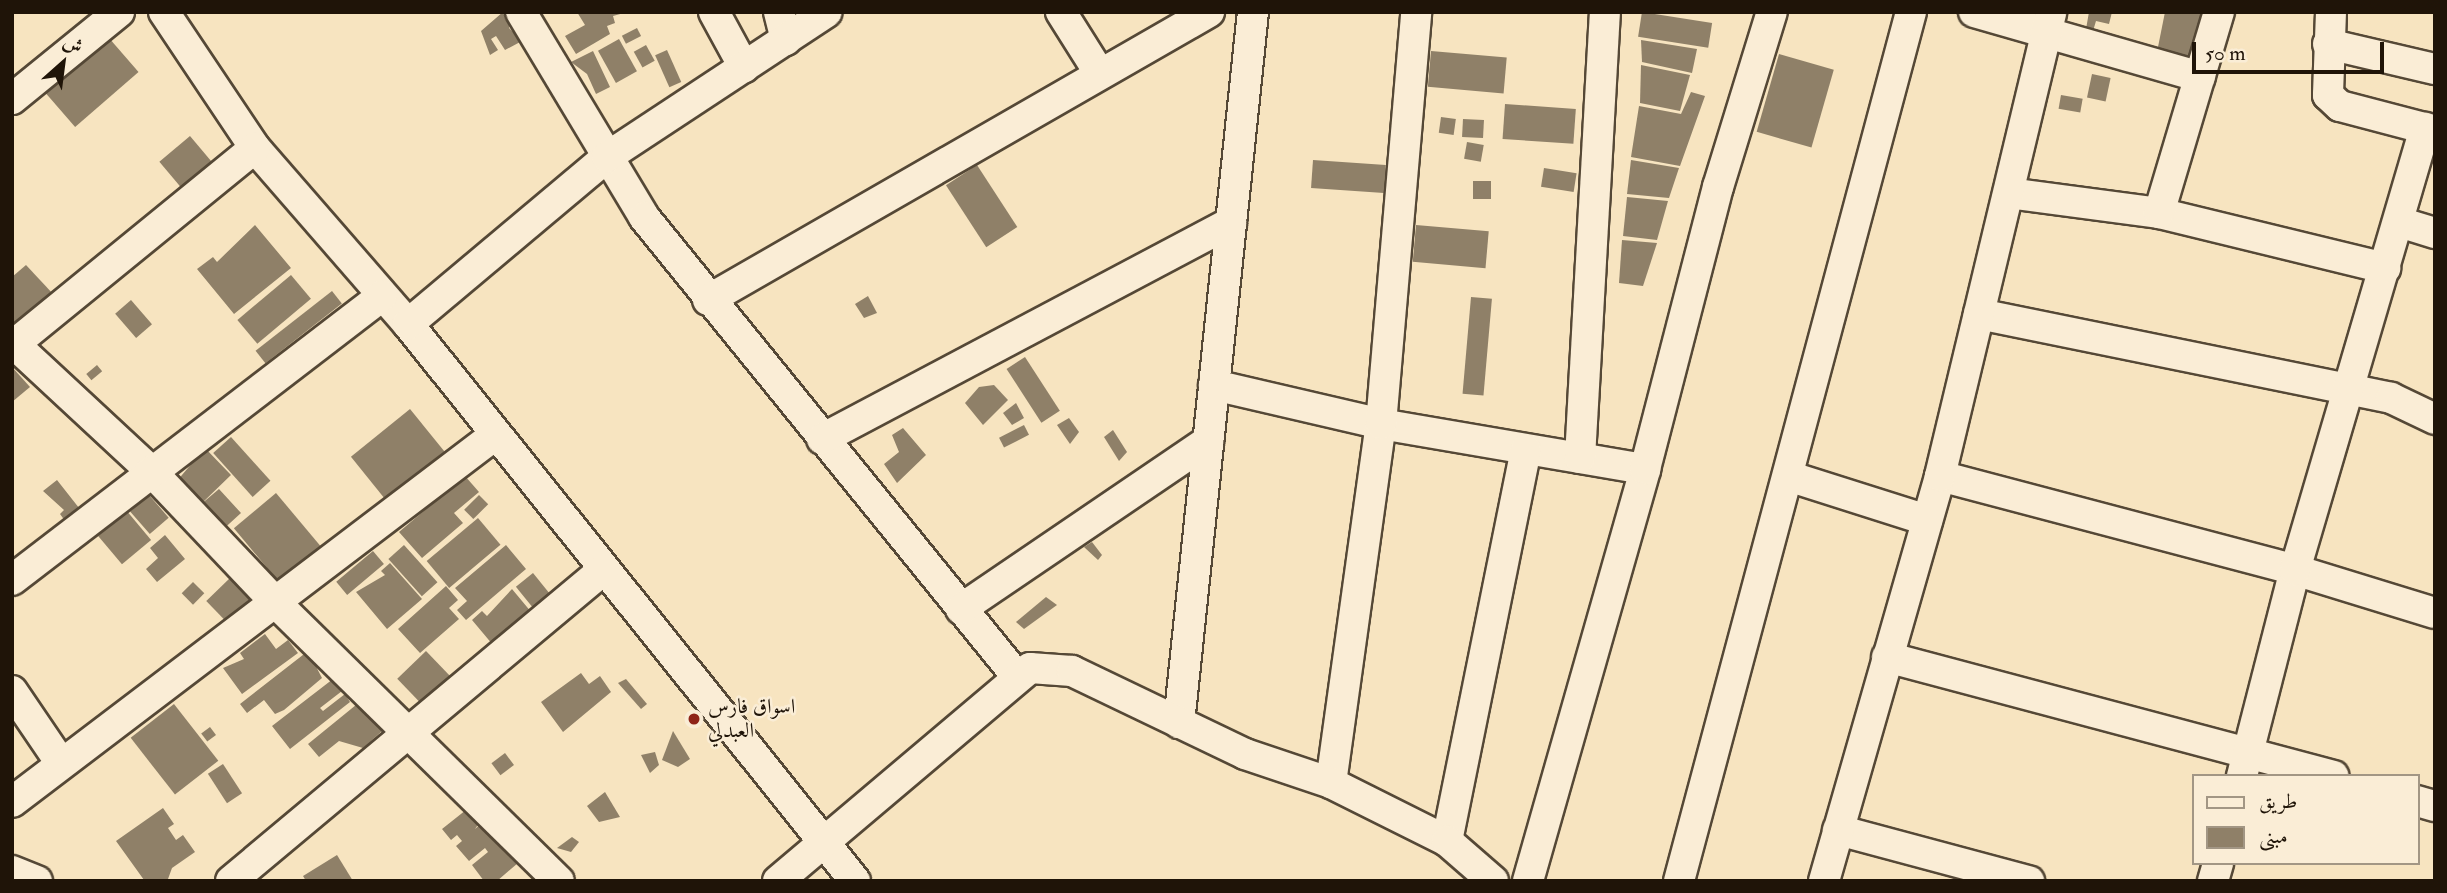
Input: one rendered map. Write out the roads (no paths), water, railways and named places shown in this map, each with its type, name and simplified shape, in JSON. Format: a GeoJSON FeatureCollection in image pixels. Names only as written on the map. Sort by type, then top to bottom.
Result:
{"type":"FeatureCollection","features":[{"type":"Feature","properties":{"kind":"street"},"geometry":{"type":"LineString","coordinates":[[12,99],[119,12]]}},
{"type":"Feature","properties":{"kind":"street"},"geometry":{"type":"LineString","coordinates":[[164,12],[255,148],[408,324],[855,881]]}},
{"type":"Feature","properties":{"kind":"street"},"geometry":{"type":"LineString","coordinates":[[521,12],[644,217],[708,300],[1016,675]]}},
{"type":"Feature","properties":{"kind":"street"},"geometry":{"type":"LineString","coordinates":[[714,12],[744,67]]}},
{"type":"Feature","properties":{"kind":"street"},"geometry":{"type":"LineString","coordinates":[[408,324],[607,157],[744,67],[782,26],[827,12]]}},
{"type":"Feature","properties":{"kind":"street"},"geometry":{"type":"LineString","coordinates":[[1061,12],[1100,75]]}},
{"type":"Feature","properties":{"kind":"street"},"geometry":{"type":"LineString","coordinates":[[708,300],[1209,12]]}},
{"type":"Feature","properties":{"kind":"street"},"geometry":{"type":"LineString","coordinates":[[1178,723],[1253,12]]}},
{"type":"Feature","properties":{"kind":"street"},"geometry":{"type":"LineString","coordinates":[[1331,783],[1381,424],[1416,12]]}},
{"type":"Feature","properties":{"kind":"street"},"geometry":{"type":"LineString","coordinates":[[1580,458],[1605,12]]}},
{"type":"Feature","properties":{"kind":"street"},"geometry":{"type":"LineString","coordinates":[[1528,881],[1645,470],[1718,187],[1772,12]]}},
{"type":"Feature","properties":{"kind":"street"},"geometry":{"type":"LineString","coordinates":[[1679,881],[1911,12]]}},
{"type":"Feature","properties":{"kind":"street"},"geometry":{"type":"LineString","coordinates":[[1974,12],[2049,22],[2200,77]]}},
{"type":"Feature","properties":{"kind":"street"},"geometry":{"type":"LineString","coordinates":[[2159,213],[2219,12]]}},
{"type":"Feature","properties":{"kind":"street"},"geometry":{"type":"LineString","coordinates":[[2246,764],[2295,570],[2399,222],[2430,129],[2334,101],[2325,76],[2331,12]]}},
{"type":"Feature","properties":{"kind":"street"},"geometry":{"type":"LineString","coordinates":[[1824,881],[1940,476],[2049,22]]}},
{"type":"Feature","properties":{"kind":"street"},"geometry":{"type":"LineString","coordinates":[[2328,44],[2435,69]]}},
{"type":"Feature","properties":{"kind":"street"},"geometry":{"type":"LineString","coordinates":[[255,148],[13,344],[150,471],[277,604],[559,881]]}},
{"type":"Feature","properties":{"kind":"street"},"geometry":{"type":"LineString","coordinates":[[2009,193],[2159,213],[2385,268]]}},
{"type":"Feature","properties":{"kind":"street"},"geometry":{"type":"LineString","coordinates":[[822,439],[1231,222]]}},
{"type":"Feature","properties":{"kind":"street"},"geometry":{"type":"LineString","coordinates":[[2399,222],[2435,233]]}},
{"type":"Feature","properties":{"kind":"street"},"geometry":{"type":"LineString","coordinates":[[12,580],[150,471],[382,296]]}},
{"type":"Feature","properties":{"kind":"street"},"geometry":{"type":"LineString","coordinates":[[1979,314],[2391,398],[2435,419]]}},
{"type":"Feature","properties":{"kind":"street"},"geometry":{"type":"LineString","coordinates":[[1214,385],[1381,424],[1645,470]]}},
{"type":"Feature","properties":{"kind":"street"},"geometry":{"type":"LineString","coordinates":[[12,802],[277,604],[495,435]]}},
{"type":"Feature","properties":{"kind":"street"},"geometry":{"type":"LineString","coordinates":[[961,608],[1208,441]]}},
{"type":"Feature","properties":{"kind":"street"},"geometry":{"type":"LineString","coordinates":[[1447,841],[1526,450]]}},
{"type":"Feature","properties":{"kind":"street"},"geometry":{"type":"LineString","coordinates":[[1788,476],[1927,520]]}},
{"type":"Feature","properties":{"kind":"street"},"geometry":{"type":"LineString","coordinates":[[1940,476],[2295,570],[2435,613]]}},
{"type":"Feature","properties":{"kind":"street"},"geometry":{"type":"LineString","coordinates":[[231,881],[603,570]]}},
{"type":"Feature","properties":{"kind":"street"},"geometry":{"type":"LineString","coordinates":[[1887,657],[2246,764],[2318,774]]}},
{"type":"Feature","properties":{"kind":"street"},"geometry":{"type":"LineString","coordinates":[[778,881],[1016,675],[1030,668],[1072,671],[1245,754],[1331,783],[1447,841],[1493,881]]}},
{"type":"Feature","properties":{"kind":"street"},"geometry":{"type":"LineString","coordinates":[[12,691],[61,763]]}},
{"type":"Feature","properties":{"kind":"street"},"geometry":{"type":"LineString","coordinates":[[1838,830],[2029,881]]}},
{"type":"Feature","properties":{"kind":"street"},"geometry":{"type":"LineString","coordinates":[[12,872],[37,881]]}},
{"type":"Feature","properties":{"kind":"place","name":"اسواق فارس العبدلي"},"geometry":{"type":"Point","coordinates":[694,719]}}]}
